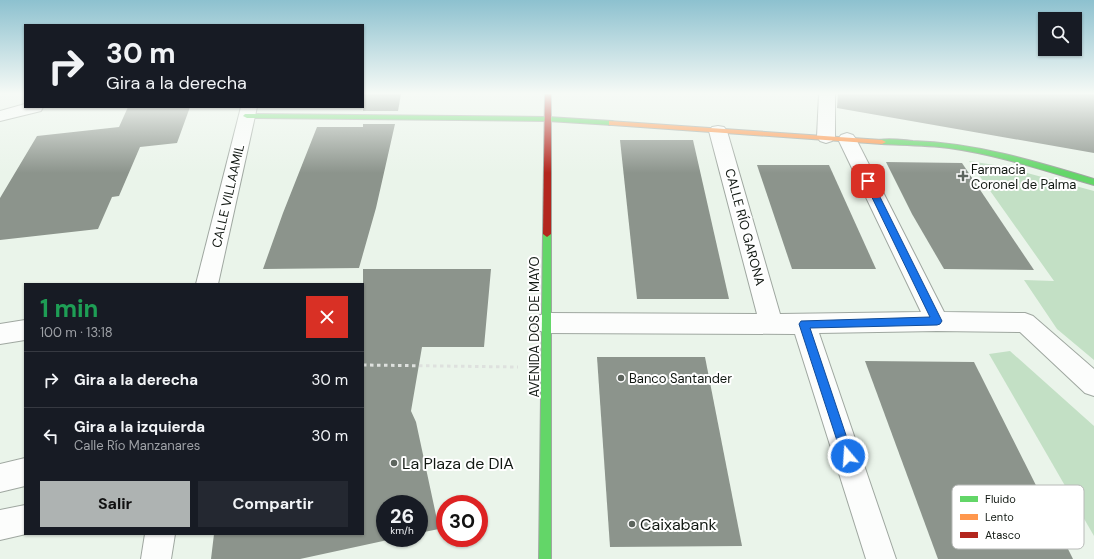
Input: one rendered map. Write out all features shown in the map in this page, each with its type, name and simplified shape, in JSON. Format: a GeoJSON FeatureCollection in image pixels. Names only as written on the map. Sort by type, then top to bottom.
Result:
{"type":"FeatureCollection","features":[{"type":"Feature","properties":{"kind":"street","name":"CALLE VILLAAMIL"},"geometry":{"type":"LineString","coordinates":[[208,283],[246,120]]}},
{"type":"Feature","properties":{"kind":"street","name":"AVENIDA DOS DE MAYO"},"geometry":{"type":"LineString","coordinates":[[545,559],[548,120]]}},
{"type":"Feature","properties":{"kind":"street"},"geometry":{"type":"LineString","coordinates":[[563,120],[947,146],[972,149],[1052,168],[1094,182]]}},
{"type":"Feature","properties":{"kind":"street"},"geometry":{"type":"LineString","coordinates":[[826,120],[826,137]]}},
{"type":"Feature","properties":{"kind":"street","name":"CALLE RÍO GARONA"},"geometry":{"type":"LineString","coordinates":[[718,131],[771,324]]}},
{"type":"Feature","properties":{"kind":"street"},"geometry":{"type":"LineString","coordinates":[[847,139],[937,321]]}},
{"type":"Feature","properties":{"kind":"street"},"geometry":{"type":"LineString","coordinates":[[546,323],[804,324],[937,321],[1025,323],[1094,385]]}},
{"type":"Feature","properties":{"kind":"street"},"geometry":{"type":"LineString","coordinates":[[804,324],[881,559]]}},
{"type":"Feature","properties":{"kind":"street"},"geometry":{"type":"LineString","coordinates":[[0,334],[24,330]]}},
{"type":"Feature","properties":{"kind":"street"},"geometry":{"type":"LineString","coordinates":[[0,478],[24,472]]}},
{"type":"Feature","properties":{"kind":"street"},"geometry":{"type":"LineString","coordinates":[[0,525],[24,520]]}},
{"type":"Feature","properties":{"kind":"street"},"geometry":{"type":"LineString","coordinates":[[156,559],[160,535]]}},
{"type":"Feature","properties":{"kind":"path"},"geometry":{"type":"LineString","coordinates":[[364,365],[546,367]]}},
{"type":"Feature","properties":{"kind":"green space"},"geometry":{"type":"Polygon","coordinates":[[[969,161],[1001,166],[1094,191],[1094,360],[1057,329],[1024,280],[1054,281],[969,161]]]}},
{"type":"Feature","properties":{"kind":"green space"},"geometry":{"type":"Polygon","coordinates":[[[1010,351],[1094,426],[1094,536],[1084,519],[1084,485],[1065,485],[989,354],[1010,351]]]}},
{"type":"Feature","properties":{"kind":"building"},"geometry":{"type":"Polygon","coordinates":[[[122,120],[185,120],[177,143],[140,147],[119,196],[112,197],[98,229],[0,240],[0,198],[37,136],[119,127],[122,120]]]}},
{"type":"Feature","properties":{"kind":"building"},"geometry":{"type":"Polygon","coordinates":[[[906,120],[1094,120],[1094,153],[906,120]]]}},
{"type":"Feature","properties":{"kind":"building"},"geometry":{"type":"Polygon","coordinates":[[[363,124],[395,124],[376,208],[359,268],[263,269],[283,213],[317,127],[363,127],[363,124]]]}},
{"type":"Feature","properties":{"kind":"building"},"geometry":{"type":"Polygon","coordinates":[[[620,140],[693,140],[729,299],[637,299],[620,140]]]}},
{"type":"Feature","properties":{"kind":"building"},"geometry":{"type":"Polygon","coordinates":[[[886,162],[962,163],[1034,270],[944,269],[912,214],[886,162]]]}},
{"type":"Feature","properties":{"kind":"building"},"geometry":{"type":"Polygon","coordinates":[[[757,165],[829,165],[876,269],[792,269],[757,165]]]}},
{"type":"Feature","properties":{"kind":"building"},"geometry":{"type":"Polygon","coordinates":[[[363,269],[491,269],[484,347],[422,347],[411,411],[416,422],[436,515],[436,530],[428,531],[428,495],[376,495],[376,543],[300,559],[211,559],[214,535],[364,535],[363,269]]]}},
{"type":"Feature","properties":{"kind":"building"},"geometry":{"type":"Polygon","coordinates":[[[597,357],[705,357],[742,546],[610,547],[597,357]]]}},
{"type":"Feature","properties":{"kind":"building"},"geometry":{"type":"Polygon","coordinates":[[[865,361],[974,362],[1036,485],[952,485],[952,549],[1068,549],[1073,559],[938,559],[865,361]]]}},
{"type":"Feature","properties":{"kind":"traffic: fast"},"geometry":{"type":"LineString","coordinates":[[565,120],[612,123]]}},
{"type":"Feature","properties":{"kind":"traffic: fast"},"geometry":{"type":"LineString","coordinates":[[882,142],[932,144],[986,152],[1094,182]]}},
{"type":"Feature","properties":{"kind":"traffic: fast"},"geometry":{"type":"LineString","coordinates":[[545,559],[547,234]]}},
{"type":"Feature","properties":{"kind":"traffic: slow"},"geometry":{"type":"LineString","coordinates":[[612,123],[882,142]]}},
{"type":"Feature","properties":{"kind":"traffic: jam"},"geometry":{"type":"LineString","coordinates":[[547,234],[548,120]]}},
{"type":"Feature","properties":{"kind":"place","name":"Farmacia Coronel de Palma"},"geometry":{"type":"Point","coordinates":[963,176]}},
{"type":"Feature","properties":{"kind":"place","name":"Banco Santander"},"geometry":{"type":"Point","coordinates":[621,378]}},
{"type":"Feature","properties":{"kind":"place","name":"La Plaza de DIA"},"geometry":{"type":"Point","coordinates":[394,463]}},
{"type":"Feature","properties":{"kind":"place","name":"Caixabank"},"geometry":{"type":"Point","coordinates":[632,524]}},
{"type":"Feature","properties":{"kind":"route"},"geometry":{"type":"LineString","coordinates":[[848,456],[804,324],[937,321],[868,181]]}}]}
